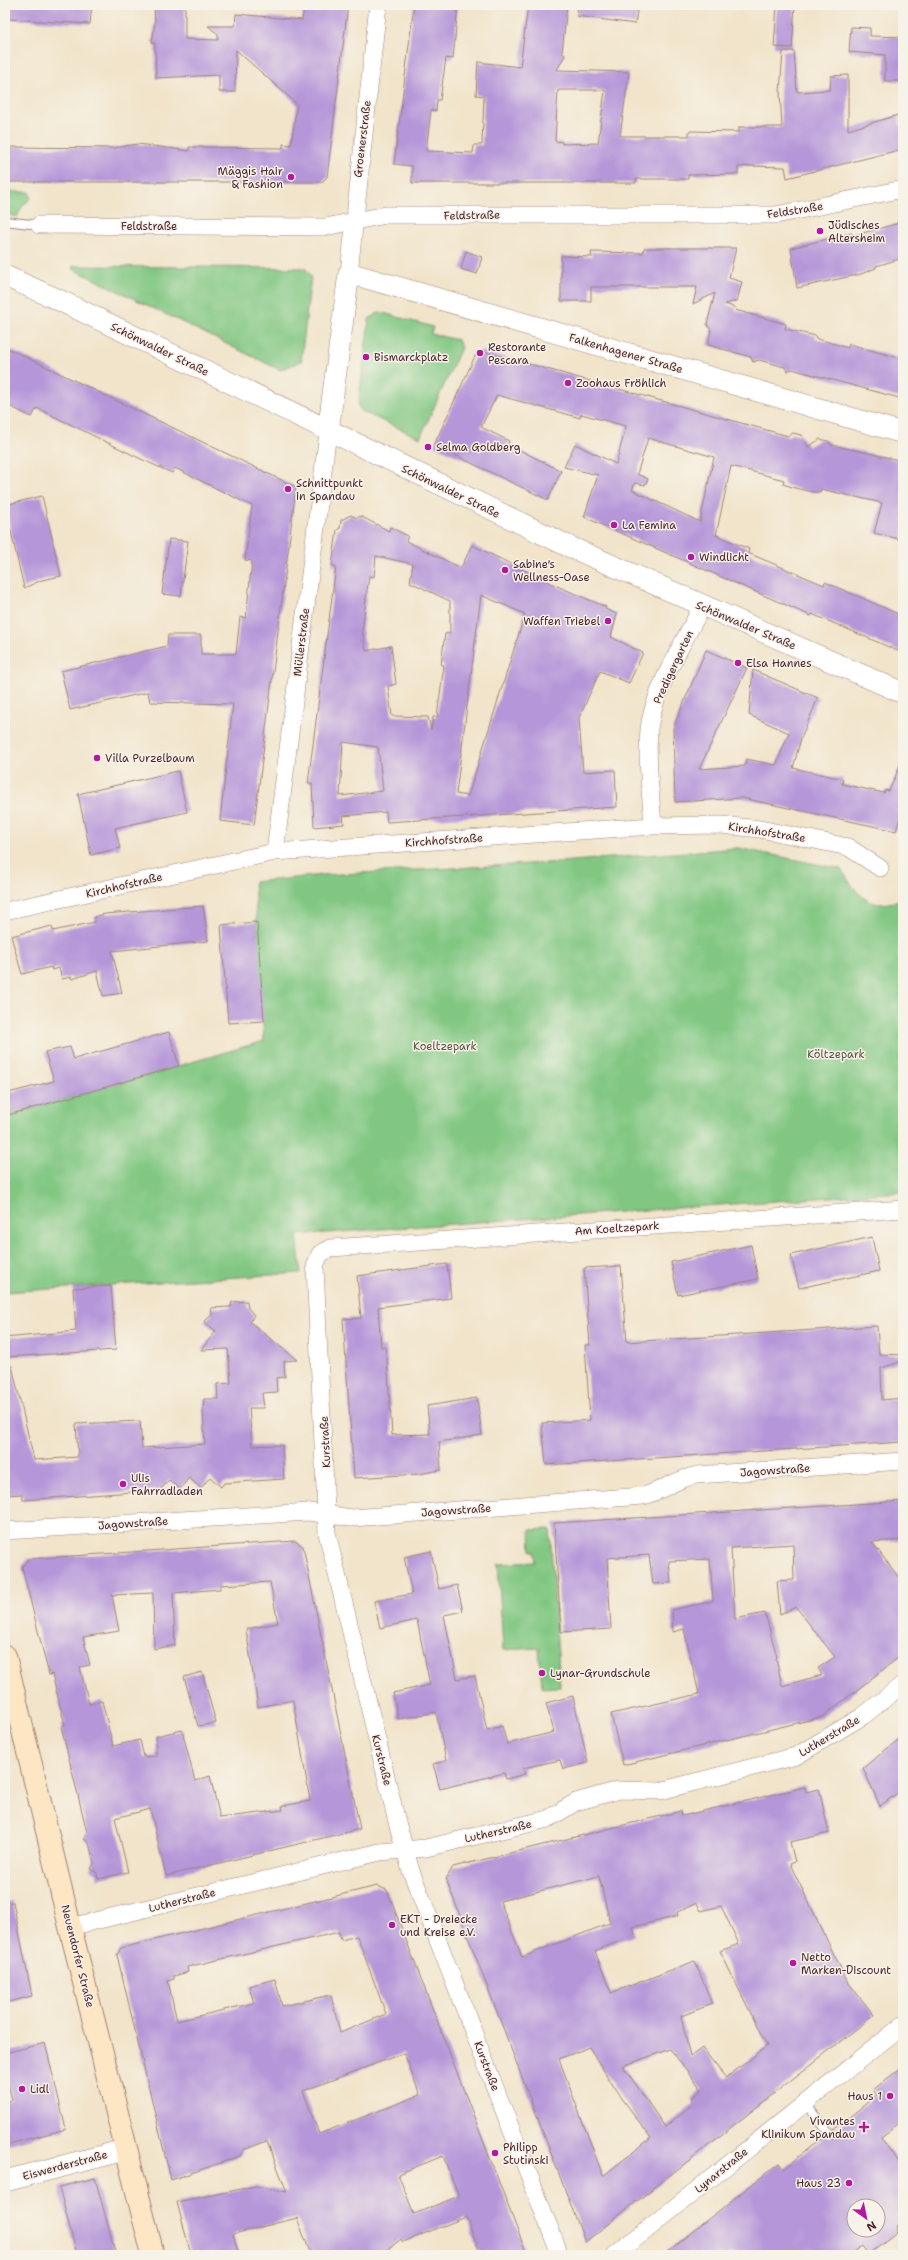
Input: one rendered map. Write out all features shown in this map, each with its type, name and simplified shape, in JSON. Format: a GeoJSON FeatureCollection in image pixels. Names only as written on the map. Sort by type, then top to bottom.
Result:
{"type":"FeatureCollection","features":[{"type":"Feature","properties":{"kind":"main road","name":"Neuendorfer Straße"},"geometry":{"type":"LineString","coordinates":[[5,1658],[125,2150],[153,2255]]}},
{"type":"Feature","properties":{"kind":"street","name":"Groenerstraße"},"geometry":{"type":"LineString","coordinates":[[349,273],[353,222],[378,5]]}},
{"type":"Feature","properties":{"kind":"street","name":"Feldstraße"},"geometry":{"type":"LineString","coordinates":[[39,225],[325,227],[386,214],[776,215],[903,189]]}},
{"type":"Feature","properties":{"kind":"street"},"geometry":{"type":"LineString","coordinates":[[328,432],[349,273]]}},
{"type":"Feature","properties":{"kind":"street","name":"Falkenhagener Straße"},"geometry":{"type":"LineString","coordinates":[[349,273],[903,433]]}},
{"type":"Feature","properties":{"kind":"street","name":"Schönwalder Straße"},"geometry":{"type":"LineString","coordinates":[[5,276],[568,546],[903,693]]}},
{"type":"Feature","properties":{"kind":"street","name":"Müllerstraße"},"geometry":{"type":"LineString","coordinates":[[275,852],[328,432]]}},
{"type":"Feature","properties":{"kind":"street","name":"Predigergarten"},"geometry":{"type":"LineString","coordinates":[[653,826],[648,747],[650,727],[656,704],[667,676],[702,606]]}},
{"type":"Feature","properties":{"kind":"street","name":"Kirchhofstraße"},"geometry":{"type":"LineString","coordinates":[[5,911],[275,852],[653,826],[721,825],[793,836],[848,847],[880,868]]}},
{"type":"Feature","properties":{"kind":"street","name":"Am Koeltzepark"},"geometry":{"type":"LineString","coordinates":[[331,1248],[903,1209]]}},
{"type":"Feature","properties":{"kind":"street","name":"Kurstraße"},"geometry":{"type":"LineString","coordinates":[[331,1248],[320,1254],[315,1266],[328,1532],[405,1850],[560,2255]]}},
{"type":"Feature","properties":{"kind":"street","name":"Jagowstraße"},"geometry":{"type":"LineString","coordinates":[[5,1531],[309,1512],[352,1518],[643,1496],[653,1494],[676,1480],[697,1475],[903,1461]]}},
{"type":"Feature","properties":{"kind":"street","name":"Lutherstraße"},"geometry":{"type":"LineString","coordinates":[[70,1927],[380,1852],[426,1848],[548,1819],[576,1802],[619,1790],[660,1791],[796,1756],[863,1716],[903,1684]]}},
{"type":"Feature","properties":{"kind":"street","name":"Lynarstraße"},"geometry":{"type":"LineString","coordinates":[[615,2255],[903,2025]]}},
{"type":"Feature","properties":{"kind":"street","name":"Eiswerderstraße"},"geometry":{"type":"LineString","coordinates":[[5,2181],[125,2150]]}},
{"type":"Feature","properties":{"kind":"lane"},"geometry":{"type":"LineString","coordinates":[[5,221],[39,225]]}},
{"type":"Feature","properties":{"kind":"lane"},"geometry":{"type":"LineString","coordinates":[[805,2103],[829,2133]]}},
{"type":"Feature","properties":{"kind":"green space"},"geometry":{"type":"Polygon","coordinates":[[[5,192],[29,192],[31,198],[22,207],[17,217],[5,214],[5,192]]]}},
{"type":"Feature","properties":{"kind":"green space"},"geometry":{"type":"Polygon","coordinates":[[[73,266],[305,268],[311,276],[301,361],[280,370],[73,269],[73,266]]]}},
{"type":"Feature","properties":{"kind":"green space"},"geometry":{"type":"Polygon","coordinates":[[[380,312],[433,327],[431,334],[458,340],[461,348],[420,438],[363,412],[358,406],[369,319],[380,312]]]}},
{"type":"Feature","properties":{"kind":"green space","name":"Koeltzepark"},"geometry":{"type":"Polygon","coordinates":[[[738,848],[841,869],[859,894],[873,903],[882,904],[903,898],[903,1192],[297,1235],[301,1273],[5,1292],[5,1116],[264,1041],[254,882],[323,875],[547,863],[738,848]]]}},
{"type":"Feature","properties":{"kind":"green space"},"geometry":{"type":"Polygon","coordinates":[[[550,1529],[560,1687],[542,1688],[539,1648],[503,1650],[498,1564],[535,1562],[534,1551],[531,1551],[530,1530],[550,1529]]]}},
{"type":"Feature","properties":{"kind":"building"},"geometry":{"type":"Polygon","coordinates":[[[8,5],[92,5],[90,24],[8,19],[8,5]]]}},
{"type":"Feature","properties":{"kind":"building"},"geometry":{"type":"Polygon","coordinates":[[[154,5],[185,5],[185,39],[218,40],[218,34],[208,26],[235,26],[236,14],[302,20],[304,7],[308,8],[308,5],[348,5],[327,177],[322,182],[5,182],[5,147],[113,148],[138,144],[189,151],[189,147],[283,148],[283,144],[291,145],[297,104],[236,50],[235,92],[219,92],[219,75],[156,78],[155,43],[152,43],[155,22],[154,5]]]}},
{"type":"Feature","properties":{"kind":"building"},"geometry":{"type":"Polygon","coordinates":[[[414,5],[458,5],[453,59],[446,58],[440,100],[437,100],[436,111],[431,110],[426,151],[473,153],[474,145],[482,145],[484,96],[476,95],[478,62],[520,67],[528,5],[567,5],[562,53],[565,55],[557,70],[629,72],[620,136],[689,136],[689,131],[739,132],[739,127],[782,127],[780,93],[783,51],[794,51],[797,92],[830,90],[831,76],[848,75],[848,130],[898,115],[903,135],[903,149],[787,178],[785,167],[750,166],[738,167],[738,174],[688,175],[688,179],[636,179],[636,183],[412,183],[412,166],[394,164],[414,5]],[[558,90],[555,141],[562,142],[562,144],[598,143],[605,90],[558,90]]]}},
{"type":"Feature","properties":{"kind":"building"},"geometry":{"type":"Polygon","coordinates":[[[578,5],[638,5],[635,24],[577,16],[578,5]]]}},
{"type":"Feature","properties":{"kind":"building"},"geometry":{"type":"Polygon","coordinates":[[[777,5],[795,5],[792,48],[774,47],[777,5]]]}},
{"type":"Feature","properties":{"kind":"building"},"geometry":{"type":"Polygon","coordinates":[[[851,27],[870,28],[870,36],[903,37],[903,81],[885,81],[885,55],[849,52],[851,27]]]}},
{"type":"Feature","properties":{"kind":"building"},"geometry":{"type":"Polygon","coordinates":[[[903,222],[903,258],[876,266],[876,268],[861,274],[797,288],[791,248],[852,233],[852,236],[903,222]]]}},
{"type":"Feature","properties":{"kind":"building"},"geometry":{"type":"Polygon","coordinates":[[[644,248],[736,248],[729,278],[742,282],[737,301],[725,304],[736,308],[735,310],[786,324],[785,329],[816,336],[815,338],[848,348],[849,344],[903,359],[903,399],[792,369],[787,371],[785,367],[759,360],[753,362],[751,357],[708,345],[711,330],[707,324],[715,293],[693,304],[697,287],[591,287],[591,301],[561,301],[561,256],[592,257],[591,252],[643,253],[644,248]]]}},
{"type":"Feature","properties":{"kind":"building"},"geometry":{"type":"Polygon","coordinates":[[[466,251],[482,257],[477,274],[461,269],[466,251]]]}},
{"type":"Feature","properties":{"kind":"building"},"geometry":{"type":"Polygon","coordinates":[[[5,347],[296,487],[254,825],[220,821],[233,704],[150,702],[148,692],[70,710],[61,671],[167,646],[168,635],[201,635],[201,654],[236,654],[240,617],[246,618],[252,561],[245,560],[252,506],[175,468],[172,473],[141,459],[37,408],[32,417],[5,404],[5,347]]]}},
{"type":"Feature","properties":{"kind":"building"},"geometry":{"type":"Polygon","coordinates":[[[482,351],[788,436],[793,433],[801,435],[808,447],[820,439],[828,441],[831,445],[903,461],[903,540],[874,533],[882,503],[821,489],[820,492],[812,492],[795,488],[783,484],[784,480],[731,466],[716,535],[749,549],[748,553],[824,585],[825,582],[903,616],[903,653],[812,614],[811,616],[584,517],[598,475],[564,467],[575,444],[616,464],[626,426],[581,414],[580,418],[497,395],[481,427],[509,441],[508,444],[561,471],[548,500],[434,445],[476,354],[482,351]],[[648,438],[637,474],[648,479],[645,485],[635,483],[632,490],[700,522],[714,457],[648,438]]]}},
{"type":"Feature","properties":{"kind":"building"},"geometry":{"type":"Polygon","coordinates":[[[42,496],[61,576],[42,580],[24,588],[5,505],[42,496]]]}},
{"type":"Feature","properties":{"kind":"building"},"geometry":{"type":"Polygon","coordinates":[[[351,515],[357,518],[360,516],[389,531],[390,527],[408,536],[406,541],[461,568],[472,545],[550,583],[606,607],[605,609],[617,614],[611,637],[643,653],[629,683],[600,671],[579,718],[583,772],[615,770],[617,807],[387,822],[386,812],[343,816],[344,824],[314,827],[312,783],[308,783],[336,566],[332,566],[337,530],[340,528],[341,520],[351,515]],[[376,556],[374,577],[369,576],[362,630],[366,651],[391,646],[396,684],[388,686],[392,716],[428,717],[431,730],[433,717],[437,717],[444,665],[441,665],[445,634],[450,633],[450,601],[410,582],[413,564],[376,556]],[[481,595],[456,794],[468,796],[525,614],[481,595]],[[343,742],[340,796],[383,791],[378,747],[343,742]]]}},
{"type":"Feature","properties":{"kind":"building"},"geometry":{"type":"Polygon","coordinates":[[[169,539],[188,541],[181,596],[162,594],[169,539]]]}},
{"type":"Feature","properties":{"kind":"building"},"geometry":{"type":"Polygon","coordinates":[[[706,650],[747,668],[699,769],[745,766],[746,759],[776,765],[789,733],[749,715],[753,670],[818,698],[801,738],[793,768],[843,779],[842,784],[884,793],[885,790],[889,791],[903,759],[903,808],[896,831],[742,798],[675,802],[673,728],[706,650]]]}},
{"type":"Feature","properties":{"kind":"building"},"geometry":{"type":"Polygon","coordinates":[[[178,771],[187,812],[115,828],[120,848],[91,855],[78,794],[178,771]]]}},
{"type":"Feature","properties":{"kind":"building"},"geometry":{"type":"Polygon","coordinates":[[[203,906],[208,941],[112,951],[122,993],[103,996],[97,971],[72,979],[71,977],[62,979],[59,968],[52,970],[51,967],[22,974],[11,936],[52,926],[53,931],[95,922],[94,917],[105,914],[203,906]]]}},
{"type":"Feature","properties":{"kind":"building"},"geometry":{"type":"Polygon","coordinates":[[[257,922],[264,1021],[228,1023],[221,925],[257,922]]]}},
{"type":"Feature","properties":{"kind":"building"},"geometry":{"type":"Polygon","coordinates":[[[169,1032],[179,1066],[5,1116],[5,1094],[54,1081],[45,1052],[70,1047],[74,1059],[169,1032]]]}},
{"type":"Feature","properties":{"kind":"building"},"geometry":{"type":"Polygon","coordinates":[[[872,1237],[879,1271],[799,1288],[791,1255],[872,1237]]]}},
{"type":"Feature","properties":{"kind":"building"},"geometry":{"type":"Polygon","coordinates":[[[751,1245],[758,1279],[678,1295],[671,1262],[751,1245]]]}},
{"type":"Feature","properties":{"kind":"building"},"geometry":{"type":"Polygon","coordinates":[[[447,1264],[451,1298],[378,1307],[381,1347],[385,1347],[387,1359],[392,1435],[430,1434],[427,1406],[477,1398],[482,1435],[439,1442],[441,1470],[419,1474],[354,1478],[343,1319],[361,1318],[357,1276],[447,1264]]]}},
{"type":"Feature","properties":{"kind":"building"},"geometry":{"type":"Polygon","coordinates":[[[621,1266],[627,1342],[877,1326],[879,1354],[903,1355],[903,1361],[881,1368],[882,1400],[903,1398],[903,1442],[546,1465],[542,1423],[590,1420],[585,1345],[590,1345],[584,1268],[621,1266]]]}},
{"type":"Feature","properties":{"kind":"building"},"geometry":{"type":"Polygon","coordinates":[[[111,1286],[116,1350],[5,1357],[5,1338],[76,1331],[73,1288],[111,1286]]]}},
{"type":"Feature","properties":{"kind":"building"},"geometry":{"type":"Polygon","coordinates":[[[247,1301],[248,1308],[254,1315],[250,1322],[297,1360],[284,1361],[285,1377],[276,1378],[277,1392],[262,1393],[264,1408],[249,1408],[252,1446],[282,1445],[284,1479],[224,1483],[221,1487],[210,1477],[201,1488],[189,1478],[180,1489],[169,1480],[160,1490],[23,1500],[22,1494],[5,1495],[5,1367],[12,1366],[34,1460],[78,1457],[76,1424],[140,1421],[142,1448],[205,1444],[203,1411],[204,1399],[218,1399],[217,1384],[231,1383],[228,1349],[201,1350],[216,1331],[204,1322],[212,1315],[211,1308],[231,1307],[232,1302],[247,1301]]]}},
{"type":"Feature","properties":{"kind":"building"},"geometry":{"type":"Polygon","coordinates":[[[903,1501],[903,1540],[872,1542],[903,1583],[903,1654],[822,1717],[623,1765],[611,1714],[699,1694],[684,1629],[673,1632],[672,1610],[713,1601],[710,1559],[669,1561],[671,1583],[653,1584],[649,1555],[607,1558],[611,1629],[561,1632],[554,1523],[903,1501]],[[793,1544],[731,1548],[735,1619],[765,1613],[777,1657],[782,1686],[822,1675],[818,1668],[835,1657],[796,1607],[780,1614],[777,1581],[794,1580],[793,1544]]]}},
{"type":"Feature","properties":{"kind":"building"},"geometry":{"type":"Polygon","coordinates":[[[295,1541],[303,1546],[360,1829],[166,1876],[150,1809],[115,1818],[128,1872],[98,1879],[97,1873],[91,1869],[94,1863],[89,1843],[84,1839],[87,1832],[61,1726],[65,1725],[52,1674],[49,1675],[22,1567],[28,1559],[295,1541]],[[270,1582],[220,1585],[220,1589],[173,1593],[175,1645],[154,1649],[153,1593],[112,1595],[119,1631],[83,1637],[90,1665],[80,1667],[89,1704],[102,1701],[113,1746],[140,1740],[144,1757],[156,1756],[156,1736],[182,1730],[195,1781],[210,1776],[220,1818],[283,1810],[282,1806],[310,1801],[293,1700],[258,1707],[246,1629],[278,1623],[270,1582]]]}},
{"type":"Feature","properties":{"kind":"building"},"geometry":{"type":"Polygon","coordinates":[[[431,1551],[439,1589],[457,1585],[463,1611],[444,1615],[457,1679],[475,1676],[487,1730],[502,1726],[507,1744],[554,1732],[546,1703],[573,1696],[588,1763],[563,1769],[560,1760],[523,1768],[525,1774],[506,1779],[504,1773],[440,1789],[433,1764],[446,1761],[436,1712],[398,1719],[393,1693],[430,1685],[417,1620],[380,1628],[374,1601],[412,1594],[404,1557],[431,1551]]]}},
{"type":"Feature","properties":{"kind":"building"},"geometry":{"type":"Polygon","coordinates":[[[202,1672],[216,1723],[198,1726],[184,1677],[202,1672]]]}},
{"type":"Feature","properties":{"kind":"building"},"geometry":{"type":"Polygon","coordinates":[[[903,1736],[903,1789],[880,1806],[863,1768],[903,1736]]]}},
{"type":"Feature","properties":{"kind":"building"},"geometry":{"type":"Polygon","coordinates":[[[805,1787],[806,1792],[819,1789],[829,1833],[790,1842],[795,1862],[790,1864],[847,1981],[874,2015],[585,2242],[446,1879],[453,1867],[681,1811],[682,1816],[805,1787]],[[599,1876],[500,1901],[522,1957],[610,1923],[599,1876]],[[697,1903],[677,1912],[678,1916],[633,1927],[635,1935],[595,1951],[611,1993],[695,1961],[712,2004],[681,2016],[690,2057],[702,2048],[726,2078],[767,2046],[720,1951],[739,1944],[721,1906],[701,1911],[697,1903]],[[589,2047],[559,2059],[603,2176],[651,2138],[616,2090],[589,2047]],[[670,2049],[623,2066],[665,2127],[694,2103],[691,2099],[702,2090],[670,2049]]]}},
{"type":"Feature","properties":{"kind":"building"},"geometry":{"type":"Polygon","coordinates":[[[377,1886],[387,1890],[527,2255],[481,2255],[466,2217],[403,2242],[401,2239],[381,2255],[311,2255],[297,2218],[233,2234],[239,2255],[191,2255],[177,2202],[256,2186],[287,2192],[267,2141],[243,2150],[240,2156],[171,2180],[117,1955],[121,1948],[377,1886]],[[339,1932],[187,1967],[188,1972],[174,1976],[174,1979],[168,1981],[177,2021],[254,2003],[249,1986],[275,1979],[282,2006],[331,1995],[340,2033],[386,2014],[357,1936],[341,1940],[339,1932]],[[404,2053],[303,2091],[319,2134],[420,2095],[404,2053]],[[443,2156],[398,2174],[414,2214],[459,2196],[443,2156]]]}},
{"type":"Feature","properties":{"kind":"building"},"geometry":{"type":"Polygon","coordinates":[[[13,1902],[32,1996],[5,2003],[5,1903],[13,1902]]]}},
{"type":"Feature","properties":{"kind":"building"},"geometry":{"type":"Polygon","coordinates":[[[45,2043],[66,2129],[5,2145],[5,2101],[12,2100],[5,2071],[5,2053],[45,2043]]]}},
{"type":"Feature","properties":{"kind":"building"},"geometry":{"type":"Polygon","coordinates":[[[903,2066],[903,2120],[880,2138],[903,2167],[903,2224],[897,2225],[897,2232],[869,2253],[863,2245],[850,2255],[663,2255],[779,2163],[783,2169],[825,2136],[832,2138],[834,2135],[833,2130],[877,2095],[873,2090],[903,2066]]]}},
{"type":"Feature","properties":{"kind":"building"},"geometry":{"type":"Polygon","coordinates":[[[95,2178],[116,2255],[77,2255],[59,2187],[95,2178]]]}},
{"type":"Feature","properties":{"kind":"place","name":"Mäggis Hair & Fashion"},"geometry":{"type":"Point","coordinates":[291,177]}},
{"type":"Feature","properties":{"kind":"place","name":"Jüdisches Altersheim"},"geometry":{"type":"Point","coordinates":[820,231]}},
{"type":"Feature","properties":{"kind":"place","name":"Restorante Pescara"},"geometry":{"type":"Point","coordinates":[480,353]}},
{"type":"Feature","properties":{"kind":"place","name":"Bismarckplatz"},"geometry":{"type":"Point","coordinates":[366,357]}},
{"type":"Feature","properties":{"kind":"place","name":"Zoohaus Fröhlich"},"geometry":{"type":"Point","coordinates":[568,383]}},
{"type":"Feature","properties":{"kind":"place","name":"Selma Goldberg"},"geometry":{"type":"Point","coordinates":[428,447]}},
{"type":"Feature","properties":{"kind":"place","name":"Schnittpunkt in Spandau"},"geometry":{"type":"Point","coordinates":[288,489]}},
{"type":"Feature","properties":{"kind":"place","name":"La Femina"},"geometry":{"type":"Point","coordinates":[614,525]}},
{"type":"Feature","properties":{"kind":"place","name":"Windlicht"},"geometry":{"type":"Point","coordinates":[691,557]}},
{"type":"Feature","properties":{"kind":"place","name":"Sabine's Wellness-Oase"},"geometry":{"type":"Point","coordinates":[505,570]}},
{"type":"Feature","properties":{"kind":"place","name":"Waffen Triebel"},"geometry":{"type":"Point","coordinates":[608,621]}},
{"type":"Feature","properties":{"kind":"place","name":"Elsa Hannes"},"geometry":{"type":"Point","coordinates":[738,663]}},
{"type":"Feature","properties":{"kind":"place","name":"Villa Purzelbaum"},"geometry":{"type":"Point","coordinates":[97,758]}},
{"type":"Feature","properties":{"kind":"place","name":"Ulis Fahrradladen"},"geometry":{"type":"Point","coordinates":[123,1484]}},
{"type":"Feature","properties":{"kind":"place","name":"Lynar-Grundschule"},"geometry":{"type":"Point","coordinates":[542,1673]}},
{"type":"Feature","properties":{"kind":"place","name":"EKT - Dreiecke und Kreise e.V."},"geometry":{"type":"Point","coordinates":[392,1925]}},
{"type":"Feature","properties":{"kind":"place","name":"Netto Marken-Discount"},"geometry":{"type":"Point","coordinates":[793,1963]}},
{"type":"Feature","properties":{"kind":"place","name":"Lidl"},"geometry":{"type":"Point","coordinates":[22,2089]}},
{"type":"Feature","properties":{"kind":"place","name":"Haus 1"},"geometry":{"type":"Point","coordinates":[890,2096]}},
{"type":"Feature","properties":{"kind":"place","name":"Vivantes Klinikum Spandau"},"geometry":{"type":"Point","coordinates":[864,2127]}},
{"type":"Feature","properties":{"kind":"place","name":"Philipp Stutinski"},"geometry":{"type":"Point","coordinates":[495,2153]}},
{"type":"Feature","properties":{"kind":"place","name":"Haus 23"},"geometry":{"type":"Point","coordinates":[849,2183]}},
{"type":"Feature","properties":{"kind":"park label","name":"Költzepark"},"geometry":{"type":"Point","coordinates":[836,1054]}}]}
